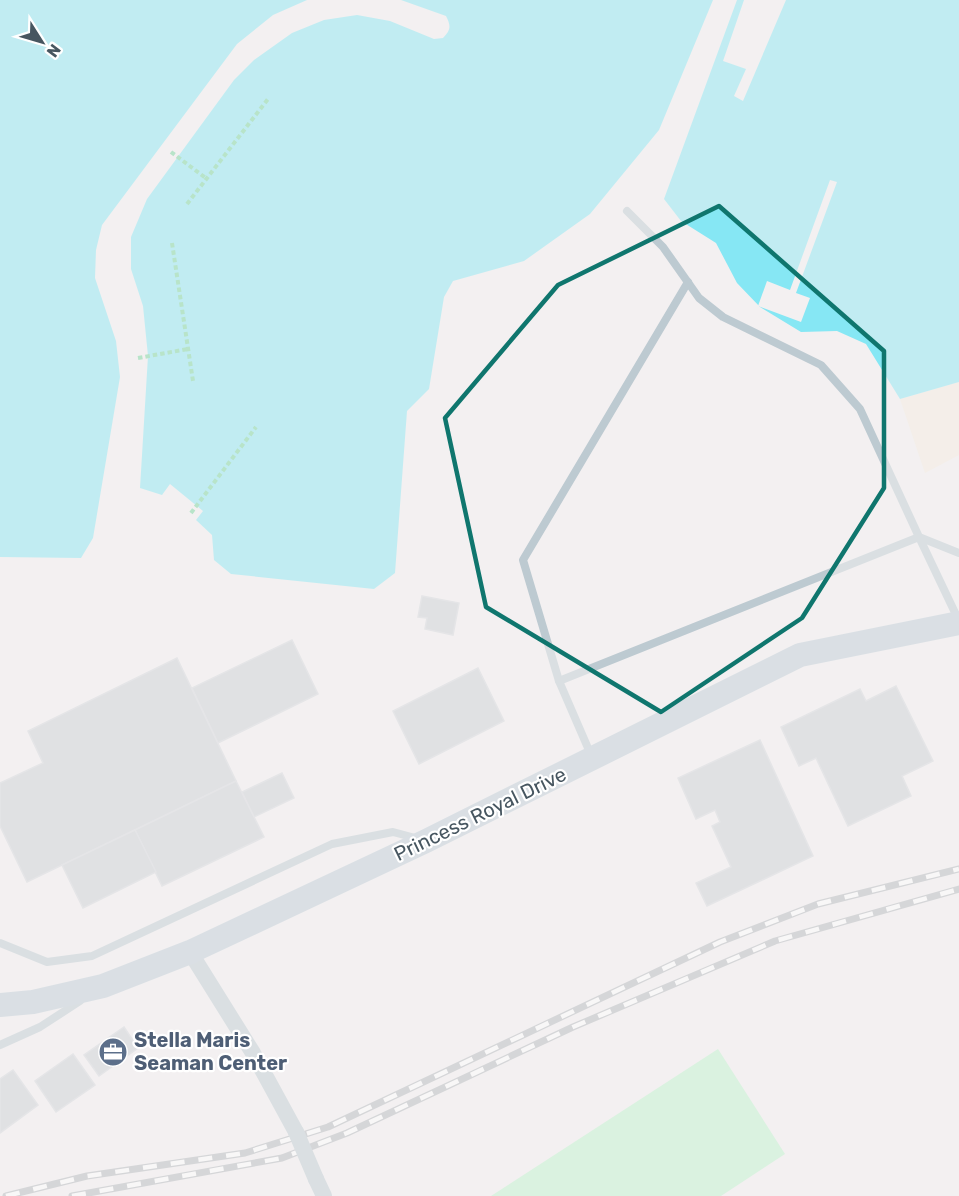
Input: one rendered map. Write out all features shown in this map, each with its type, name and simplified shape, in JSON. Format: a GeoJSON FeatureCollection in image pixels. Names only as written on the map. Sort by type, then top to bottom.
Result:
{"type":"FeatureCollection","features":[{"type":"Feature","properties":{"kind":"main road","name":"Princess Royal Drive"},"geometry":{"type":"LineString","coordinates":[[0,1005],[33,1002],[103,986],[190,952],[426,841],[800,655],[959,622]]}},
{"type":"Feature","properties":{"kind":"street"},"geometry":{"type":"LineString","coordinates":[[190,952],[253,1053],[296,1132],[324,1196]]}},
{"type":"Feature","properties":{"kind":"lane"},"geometry":{"type":"LineString","coordinates":[[627,211],[663,247],[699,298],[723,317],[821,364],[860,409],[959,622]]}},
{"type":"Feature","properties":{"kind":"lane"},"geometry":{"type":"LineString","coordinates":[[592,759],[559,681],[523,560],[688,282]]}},
{"type":"Feature","properties":{"kind":"lane"},"geometry":{"type":"LineString","coordinates":[[559,681],[919,537],[959,553]]}},
{"type":"Feature","properties":{"kind":"lane"},"geometry":{"type":"LineString","coordinates":[[0,943],[47,962],[92,956],[332,844],[393,832],[426,841]]}},
{"type":"Feature","properties":{"kind":"lane"},"geometry":{"type":"LineString","coordinates":[[0,1045],[40,1027],[103,986]]}},
{"type":"Feature","properties":{"kind":"path"},"geometry":{"type":"LineString","coordinates":[[187,204],[268,99]]}},
{"type":"Feature","properties":{"kind":"path"},"geometry":{"type":"LineString","coordinates":[[171,152],[207,178]]}},
{"type":"Feature","properties":{"kind":"path"},"geometry":{"type":"LineString","coordinates":[[172,243],[193,381]]}},
{"type":"Feature","properties":{"kind":"path"},"geometry":{"type":"LineString","coordinates":[[138,358],[188,349]]}},
{"type":"Feature","properties":{"kind":"path"},"geometry":{"type":"LineString","coordinates":[[191,513],[256,427]]}},
{"type":"Feature","properties":{"kind":"highlighted area"},"geometry":{"type":"Polygon","coordinates":[[[719,206],[884,351],[884,488],[802,618],[661,712],[486,607],[445,418],[558,285],[719,206]]]}},
{"type":"Feature","properties":{"kind":"green space"},"geometry":{"type":"Polygon","coordinates":[[[718,1049],[785,1154],[721,1196],[491,1196],[718,1049]]]}},
{"type":"Feature","properties":{"kind":"sand"},"geometry":{"type":"Polygon","coordinates":[[[959,382],[959,455],[925,473],[900,399],[959,382]]]}},
{"type":"Feature","properties":{"kind":"water"},"geometry":{"type":"Polygon","coordinates":[[[0,0],[307,0],[273,15],[237,44],[102,225],[96,250],[95,278],[116,341],[120,377],[93,538],[81,558],[0,557],[0,0]]]}},
{"type":"Feature","properties":{"kind":"water"},"geometry":{"type":"Polygon","coordinates":[[[401,0],[713,0],[659,130],[590,214],[524,261],[453,281],[444,297],[429,389],[407,411],[395,573],[374,589],[231,574],[214,560],[212,535],[196,520],[203,511],[170,484],[162,495],[140,488],[148,356],[143,306],[131,269],[131,237],[147,199],[234,80],[254,60],[292,33],[324,20],[357,15],[390,21],[434,39],[443,38],[448,33],[449,25],[446,16],[401,0]]]}},
{"type":"Feature","properties":{"kind":"water"},"geometry":{"type":"Polygon","coordinates":[[[737,0],[959,0],[959,382],[900,399],[866,344],[837,331],[801,332],[760,307],[737,283],[716,243],[681,221],[664,199],[737,0]]]}},
{"type":"Feature","properties":{"kind":"pier"},"geometry":{"type":"Polygon","coordinates":[[[744,0],[786,0],[743,101],[734,96],[746,69],[723,61],[744,0]]]}},
{"type":"Feature","properties":{"kind":"pier"},"geometry":{"type":"Polygon","coordinates":[[[830,180],[837,182],[796,293],[810,298],[801,322],[758,306],[767,281],[790,290],[830,180]]]}},
{"type":"Feature","properties":{"kind":"building"},"geometry":{"type":"Polygon","coordinates":[[[422,596],[459,603],[453,635],[425,629],[427,618],[418,617],[422,596]]]}},
{"type":"Feature","properties":{"kind":"building"},"geometry":{"type":"Polygon","coordinates":[[[292,640],[318,694],[218,743],[192,688],[292,640]]]}},
{"type":"Feature","properties":{"kind":"building"},"geometry":{"type":"Polygon","coordinates":[[[177,658],[236,781],[27,882],[0,826],[0,783],[43,763],[28,731],[177,658]]]}},
{"type":"Feature","properties":{"kind":"building"},"geometry":{"type":"Polygon","coordinates":[[[478,668],[504,721],[419,764],[393,711],[478,668]]]}},
{"type":"Feature","properties":{"kind":"building"},"geometry":{"type":"Polygon","coordinates":[[[896,686],[933,761],[902,776],[911,796],[848,826],[816,758],[799,766],[781,727],[860,689],[866,701],[896,686]]]}},
{"type":"Feature","properties":{"kind":"building"},"geometry":{"type":"Polygon","coordinates":[[[760,740],[813,856],[707,906],[696,883],[731,867],[712,826],[720,822],[715,810],[696,819],[678,778],[760,740]]]}},
{"type":"Feature","properties":{"kind":"building"},"geometry":{"type":"Polygon","coordinates":[[[282,773],[294,798],[254,817],[242,792],[282,773]]]}},
{"type":"Feature","properties":{"kind":"building"},"geometry":{"type":"Polygon","coordinates":[[[236,781],[264,837],[162,886],[135,830],[236,781]]]}},
{"type":"Feature","properties":{"kind":"building"},"geometry":{"type":"Polygon","coordinates":[[[135,830],[156,872],[83,908],[62,865],[135,830]]]}},
{"type":"Feature","properties":{"kind":"building"},"geometry":{"type":"Polygon","coordinates":[[[124,1027],[138,1048],[99,1076],[84,1055],[124,1027]]]}},
{"type":"Feature","properties":{"kind":"building"},"geometry":{"type":"Polygon","coordinates":[[[73,1054],[95,1085],[56,1112],[35,1081],[73,1054]]]}},
{"type":"Feature","properties":{"kind":"building"},"geometry":{"type":"Polygon","coordinates":[[[13,1070],[38,1105],[0,1133],[0,1079],[13,1070]]]}},
{"type":"Feature","properties":{"kind":"railway"},"geometry":{"type":"LineString","coordinates":[[6,1196],[87,1176],[245,1153],[328,1127],[720,942],[818,904],[959,869]]}},
{"type":"Feature","properties":{"kind":"railway"},"geometry":{"type":"LineString","coordinates":[[72,1196],[282,1158],[347,1133],[573,1027],[775,941],[959,889]]}},
{"type":"Feature","properties":{"kind":"place","name":"Stella Maris Seaman Center"},"geometry":{"type":"Point","coordinates":[113,1052]}}]}
